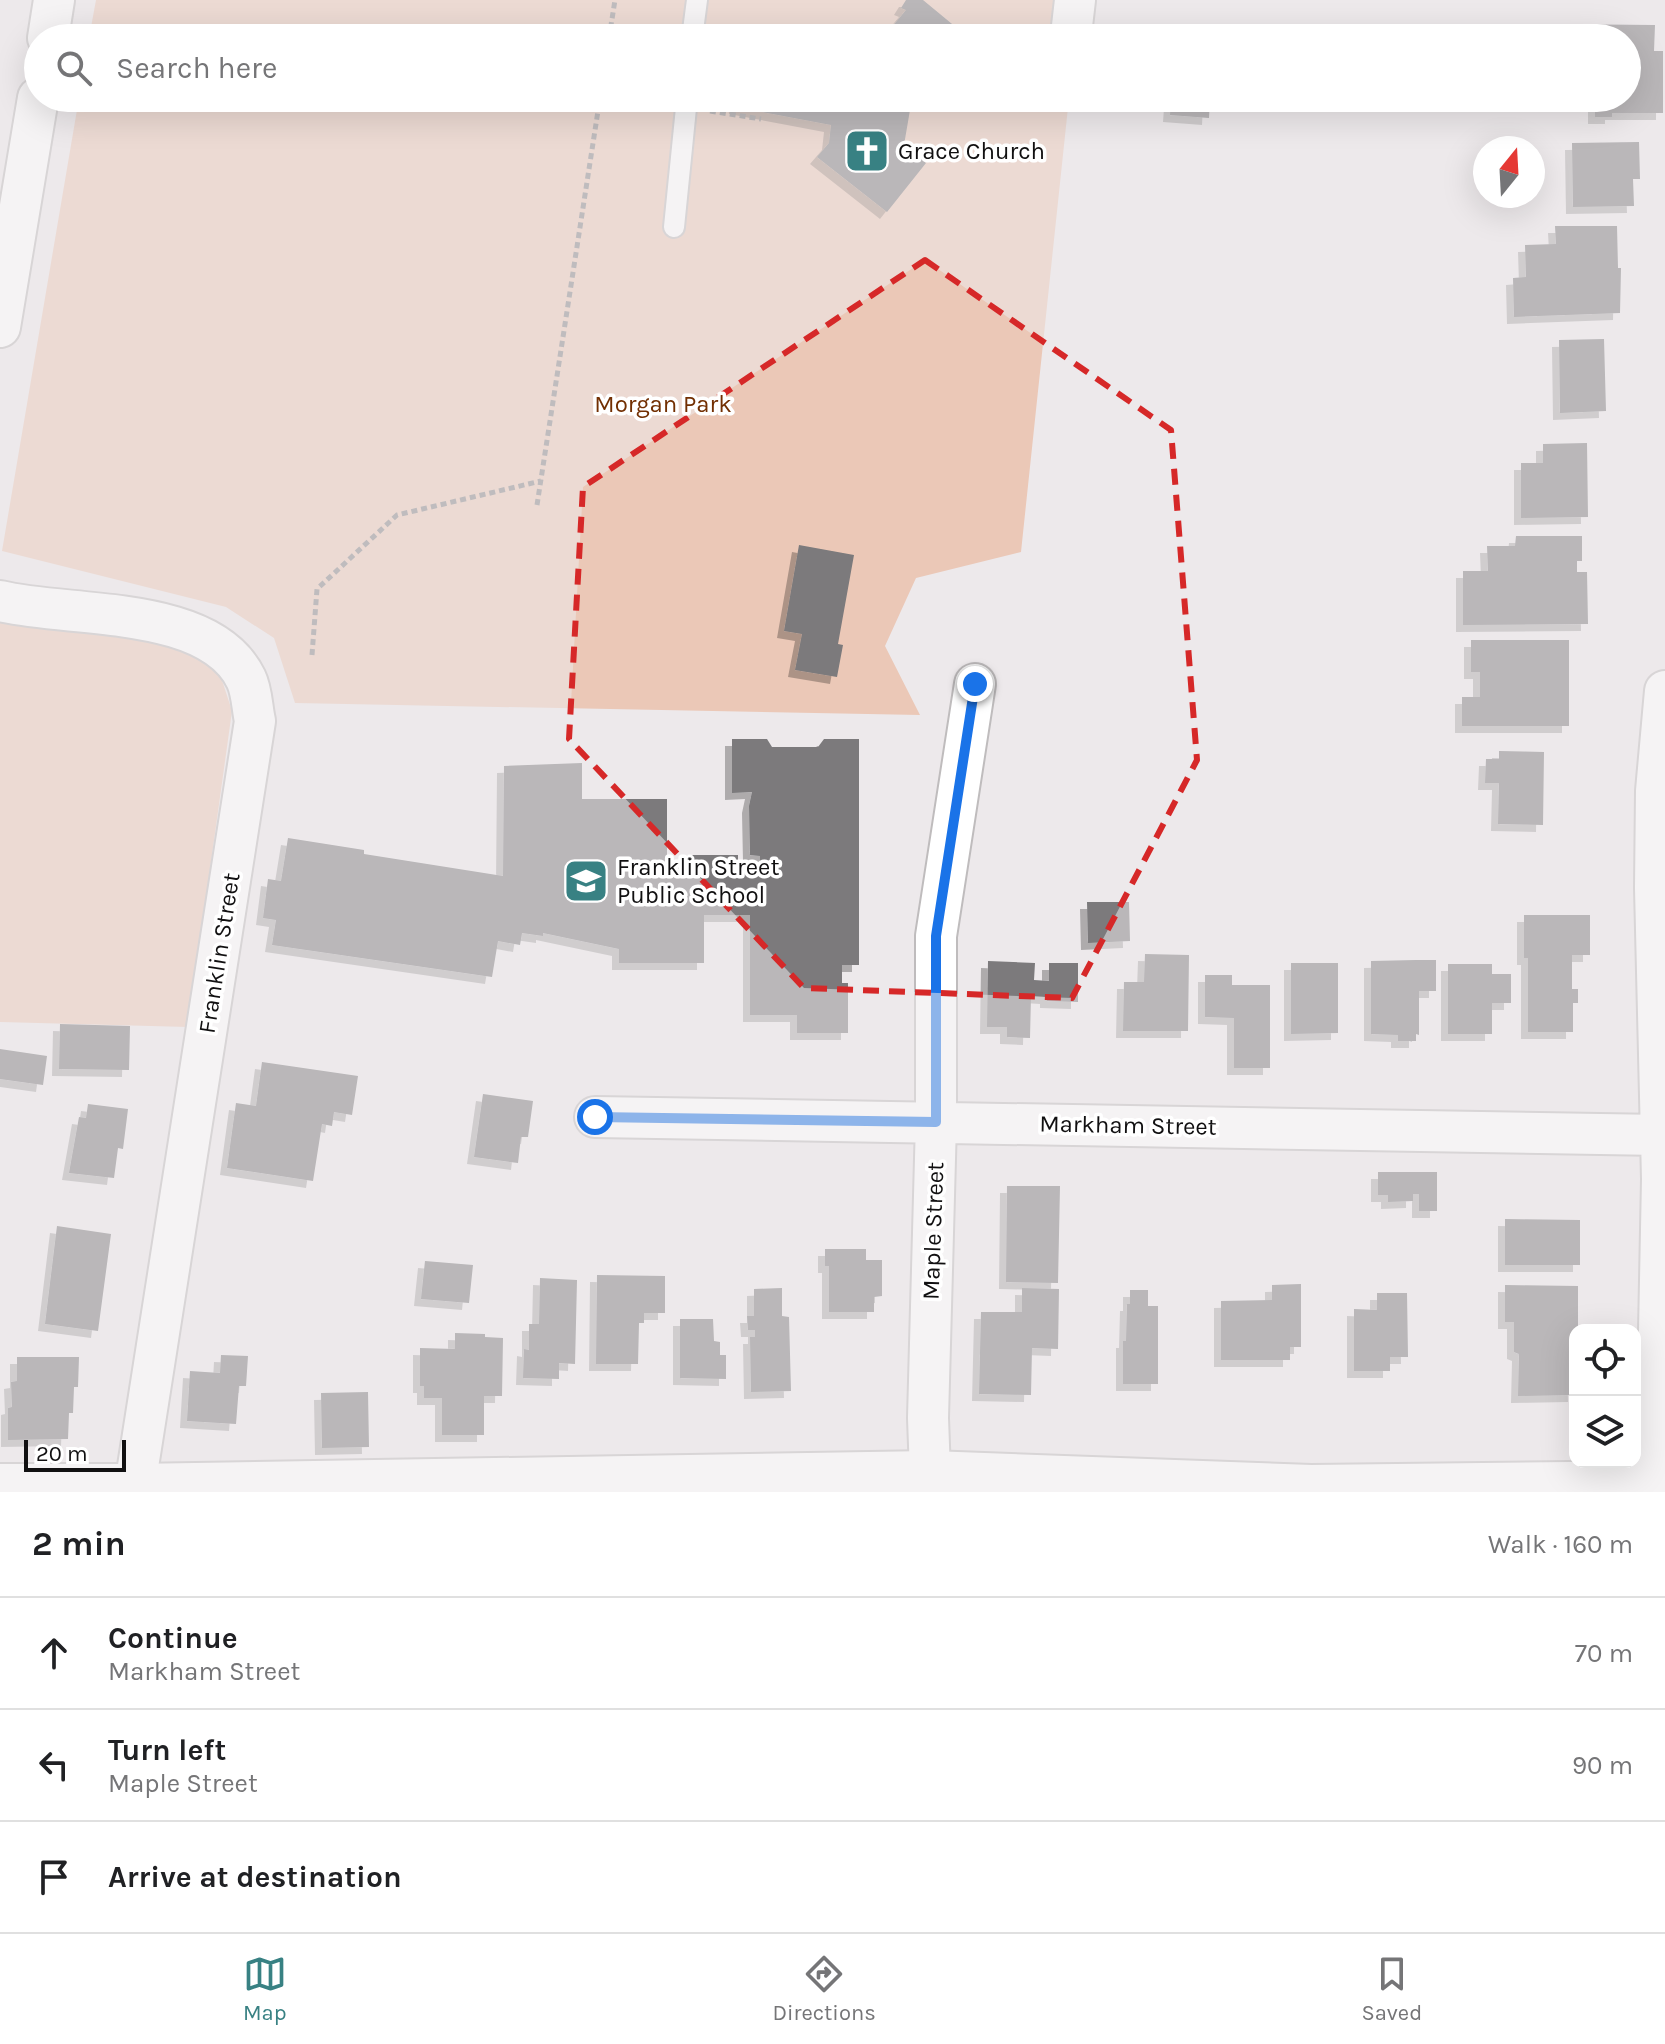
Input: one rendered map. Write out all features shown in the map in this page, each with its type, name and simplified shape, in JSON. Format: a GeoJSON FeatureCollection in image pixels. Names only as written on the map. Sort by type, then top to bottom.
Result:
{"type":"FeatureCollection","features":[{"type":"Feature","properties":{"kind":"street"},"geometry":{"type":"LineString","coordinates":[[50,24],[54,0]]}},
{"type":"Feature","properties":{"kind":"street"},"geometry":{"type":"LineString","coordinates":[[0,327],[36,112]]}},
{"type":"Feature","properties":{"kind":"street","name":"Franklin Street"},"geometry":{"type":"LineString","coordinates":[[0,601],[158,623],[207,639],[233,659],[247,680],[255,721],[134,1489]]}},
{"type":"Feature","properties":{"kind":"street","name":"Maple Street"},"geometry":{"type":"LineString","coordinates":[[929,1483],[936,936],[975,684]]}},
{"type":"Feature","properties":{"kind":"street"},"geometry":{"type":"LineString","coordinates":[[0,1486],[134,1489],[929,1483],[1311,1487],[1659,1486],[1663,1179],[1655,888],[1656,791],[1665,691]]}},
{"type":"Feature","properties":{"kind":"street","name":"Markham Street"},"geometry":{"type":"LineString","coordinates":[[595,1117],[1661,1135]]}},
{"type":"Feature","properties":{"kind":"lane"},"geometry":{"type":"LineString","coordinates":[[694,24],[697,0]]}},
{"type":"Feature","properties":{"kind":"lane"},"geometry":{"type":"LineString","coordinates":[[674,227],[685,112]]}},
{"type":"Feature","properties":{"kind":"path"},"geometry":{"type":"LineString","coordinates":[[611,24],[615,0]]}},
{"type":"Feature","properties":{"kind":"path"},"geometry":{"type":"LineString","coordinates":[[537,505],[598,112]]}},
{"type":"Feature","properties":{"kind":"path"},"geometry":{"type":"LineString","coordinates":[[730,112],[761,119]]}},
{"type":"Feature","properties":{"kind":"path"},"geometry":{"type":"LineString","coordinates":[[312,655],[317,589],[397,515],[541,481]]}},
{"type":"Feature","properties":{"kind":"highlighted area"},"geometry":{"type":"Polygon","coordinates":[[[925,260],[1171,430],[1197,760],[1072,998],[804,988],[569,739],[583,487],[925,260]]]}},
{"type":"Feature","properties":{"kind":"green space"},"geometry":{"type":"Polygon","coordinates":[[[96,0],[1080,0],[1077,24],[92,24],[96,0]]]}},
{"type":"Feature","properties":{"kind":"green space","name":"Morgan Park"},"geometry":{"type":"Polygon","coordinates":[[[77,112],[1068,112],[1021,552],[916,578],[885,646],[920,715],[295,703],[274,638],[226,607],[2,551],[77,112]]]}},
{"type":"Feature","properties":{"kind":"green space"},"geometry":{"type":"Polygon","coordinates":[[[0,621],[183,644],[220,674],[232,711],[188,1027],[0,1022],[0,621]]]}},
{"type":"Feature","properties":{"kind":"building"},"geometry":{"type":"Polygon","coordinates":[[[906,0],[923,0],[952,24],[894,24],[906,10],[901,8],[906,0]]]}},
{"type":"Feature","properties":{"kind":"building"},"geometry":{"type":"Polygon","coordinates":[[[1641,25],[1655,25],[1654,51],[1663,51],[1663,113],[1612,113],[1612,117],[1595,117],[1595,112],[1641,112],[1641,25]]]}},
{"type":"Feature","properties":{"kind":"building","name":"Grace Church"},"geometry":{"type":"Polygon","coordinates":[[[762,112],[910,112],[904,145],[926,163],[887,212],[817,157],[829,143],[831,125],[762,112]]]}},
{"type":"Feature","properties":{"kind":"building"},"geometry":{"type":"Polygon","coordinates":[[[1170,112],[1209,112],[1209,118],[1170,115],[1170,112]]]}},
{"type":"Feature","properties":{"kind":"building"},"geometry":{"type":"Polygon","coordinates":[[[1639,142],[1640,179],[1633,179],[1634,206],[1573,207],[1572,143],[1639,142]]]}},
{"type":"Feature","properties":{"kind":"building"},"geometry":{"type":"Polygon","coordinates":[[[1555,226],[1617,226],[1618,268],[1621,268],[1620,313],[1514,317],[1513,278],[1526,277],[1525,245],[1556,244],[1555,226]]]}},
{"type":"Feature","properties":{"kind":"building"},"geometry":{"type":"Polygon","coordinates":[[[1604,339],[1606,411],[1560,413],[1559,340],[1604,339]]]}},
{"type":"Feature","properties":{"kind":"building"},"geometry":{"type":"Polygon","coordinates":[[[1587,443],[1588,517],[1521,518],[1521,463],[1543,463],[1543,444],[1587,443]]]}},
{"type":"Feature","properties":{"kind":"building"},"geometry":{"type":"Polygon","coordinates":[[[1516,536],[1582,536],[1582,561],[1577,561],[1577,572],[1587,572],[1588,624],[1463,625],[1463,571],[1488,571],[1487,546],[1515,546],[1516,536]]]}},
{"type":"Feature","properties":{"kind":"building"},"geometry":{"type":"Polygon","coordinates":[[[799,545],[854,555],[838,644],[843,645],[837,677],[795,670],[802,634],[784,631],[799,545]]]}},
{"type":"Feature","properties":{"kind":"building"},"geometry":{"type":"Polygon","coordinates":[[[1471,640],[1569,640],[1569,726],[1462,726],[1462,697],[1480,697],[1480,672],[1471,672],[1471,640]]]}},
{"type":"Feature","properties":{"kind":"building"},"geometry":{"type":"Polygon","coordinates":[[[732,739],[767,739],[772,747],[818,747],[824,739],[859,739],[859,965],[842,965],[842,983],[848,983],[848,1033],[797,1033],[797,1015],[750,1015],[750,915],[704,915],[704,963],[619,963],[619,949],[543,933],[543,936],[522,933],[520,945],[498,941],[492,977],[272,945],[276,920],[263,918],[268,879],[281,881],[288,838],[364,850],[364,854],[503,876],[504,766],[582,763],[582,799],[667,799],[667,866],[686,866],[687,855],[738,855],[738,865],[760,865],[760,856],[750,855],[749,806],[752,792],[732,793],[732,739]]]}},
{"type":"Feature","properties":{"kind":"building"},"geometry":{"type":"Polygon","coordinates":[[[1499,751],[1544,752],[1543,825],[1498,824],[1499,783],[1485,783],[1486,759],[1499,759],[1499,751]]]}},
{"type":"Feature","properties":{"kind":"building"},"geometry":{"type":"Polygon","coordinates":[[[1087,902],[1129,902],[1130,941],[1088,943],[1087,902]]]}},
{"type":"Feature","properties":{"kind":"building"},"geometry":{"type":"Polygon","coordinates":[[[1524,915],[1590,915],[1590,955],[1572,955],[1572,989],[1578,989],[1578,1003],[1573,1003],[1573,1032],[1528,1032],[1528,958],[1524,958],[1524,915]]]}},
{"type":"Feature","properties":{"kind":"building"},"geometry":{"type":"Polygon","coordinates":[[[1145,954],[1189,955],[1188,1031],[1123,1031],[1124,982],[1144,982],[1145,954]]]}},
{"type":"Feature","properties":{"kind":"building"},"geometry":{"type":"Polygon","coordinates":[[[1436,960],[1436,991],[1419,991],[1419,1035],[1416,1034],[1416,1041],[1398,1041],[1398,1035],[1371,1034],[1371,961],[1436,960]]]}},
{"type":"Feature","properties":{"kind":"building"},"geometry":{"type":"Polygon","coordinates":[[[988,961],[1035,963],[1034,980],[1049,981],[1049,963],[1078,963],[1078,1002],[1047,1001],[1047,997],[1031,996],[1030,1038],[1007,1037],[1007,1027],[987,1027],[988,961]]]}},
{"type":"Feature","properties":{"kind":"building"},"geometry":{"type":"Polygon","coordinates":[[[1291,963],[1338,963],[1338,1033],[1291,1034],[1291,963]]]}},
{"type":"Feature","properties":{"kind":"building"},"geometry":{"type":"Polygon","coordinates":[[[1448,964],[1492,964],[1492,974],[1511,974],[1511,1003],[1492,1003],[1492,1034],[1448,1034],[1448,964]]]}},
{"type":"Feature","properties":{"kind":"building"},"geometry":{"type":"Polygon","coordinates":[[[1205,975],[1232,975],[1232,985],[1270,985],[1270,1068],[1234,1068],[1234,1018],[1205,1017],[1205,975]]]}},
{"type":"Feature","properties":{"kind":"building"},"geometry":{"type":"Polygon","coordinates":[[[60,1024],[130,1026],[129,1070],[59,1069],[60,1024]]]}},
{"type":"Feature","properties":{"kind":"building"},"geometry":{"type":"Polygon","coordinates":[[[0,1049],[47,1056],[43,1085],[0,1079],[0,1049]]]}},
{"type":"Feature","properties":{"kind":"building"},"geometry":{"type":"Polygon","coordinates":[[[262,1062],[358,1076],[352,1115],[334,1112],[332,1126],[322,1124],[313,1181],[227,1168],[236,1103],[256,1106],[262,1062]]]}},
{"type":"Feature","properties":{"kind":"building"},"geometry":{"type":"Polygon","coordinates":[[[483,1094],[533,1101],[528,1137],[521,1137],[518,1163],[474,1157],[483,1094]]]}},
{"type":"Feature","properties":{"kind":"building"},"geometry":{"type":"Polygon","coordinates":[[[88,1104],[128,1109],[123,1149],[118,1148],[114,1178],[69,1173],[79,1117],[86,1118],[88,1104]]]}},
{"type":"Feature","properties":{"kind":"building"},"geometry":{"type":"Polygon","coordinates":[[[1378,1172],[1437,1172],[1437,1211],[1419,1211],[1419,1194],[1413,1194],[1413,1201],[1388,1202],[1388,1195],[1378,1195],[1378,1172]]]}},
{"type":"Feature","properties":{"kind":"building"},"geometry":{"type":"Polygon","coordinates":[[[1007,1186],[1060,1186],[1058,1283],[1006,1282],[1007,1186]]]}},
{"type":"Feature","properties":{"kind":"building"},"geometry":{"type":"Polygon","coordinates":[[[1505,1219],[1580,1220],[1580,1265],[1505,1265],[1505,1219]]]}},
{"type":"Feature","properties":{"kind":"building"},"geometry":{"type":"Polygon","coordinates":[[[57,1226],[111,1234],[98,1331],[45,1324],[57,1226]]]}},
{"type":"Feature","properties":{"kind":"building"},"geometry":{"type":"Polygon","coordinates":[[[825,1249],[866,1249],[866,1260],[882,1260],[882,1296],[874,1297],[874,1312],[829,1312],[829,1266],[825,1266],[825,1249]]]}},
{"type":"Feature","properties":{"kind":"building"},"geometry":{"type":"Polygon","coordinates":[[[425,1261],[473,1265],[469,1303],[421,1299],[425,1261]]]}},
{"type":"Feature","properties":{"kind":"building"},"geometry":{"type":"Polygon","coordinates":[[[597,1275],[665,1276],[665,1313],[644,1313],[644,1323],[639,1323],[638,1364],[596,1364],[597,1275]]]}},
{"type":"Feature","properties":{"kind":"building"},"geometry":{"type":"Polygon","coordinates":[[[540,1278],[577,1280],[575,1364],[559,1363],[559,1379],[523,1378],[524,1349],[529,1350],[529,1324],[539,1324],[540,1278]]]}},
{"type":"Feature","properties":{"kind":"building"},"geometry":{"type":"Polygon","coordinates":[[[1301,1284],[1301,1347],[1290,1347],[1290,1360],[1221,1360],[1221,1301],[1272,1300],[1272,1285],[1301,1284]]]}},
{"type":"Feature","properties":{"kind":"building"},"geometry":{"type":"Polygon","coordinates":[[[1505,1285],[1578,1286],[1578,1324],[1569,1324],[1569,1395],[1518,1396],[1519,1354],[1514,1352],[1514,1322],[1505,1322],[1505,1285]]]}},
{"type":"Feature","properties":{"kind":"building"},"geometry":{"type":"Polygon","coordinates":[[[782,1288],[782,1316],[789,1317],[791,1391],[751,1392],[750,1337],[755,1337],[755,1330],[748,1330],[747,1316],[754,1316],[754,1289],[782,1288]]]}},
{"type":"Feature","properties":{"kind":"building"},"geometry":{"type":"Polygon","coordinates":[[[1022,1288],[1059,1289],[1058,1349],[1032,1348],[1031,1395],[979,1394],[981,1312],[1022,1312],[1022,1288]]]}},
{"type":"Feature","properties":{"kind":"building"},"geometry":{"type":"Polygon","coordinates":[[[1130,1290],[1148,1290],[1148,1306],[1158,1306],[1158,1384],[1123,1384],[1123,1341],[1126,1341],[1130,1290]]]}},
{"type":"Feature","properties":{"kind":"building"},"geometry":{"type":"Polygon","coordinates":[[[1377,1293],[1407,1293],[1408,1357],[1390,1357],[1390,1371],[1354,1371],[1354,1309],[1377,1310],[1377,1293]]]}},
{"type":"Feature","properties":{"kind":"building"},"geometry":{"type":"Polygon","coordinates":[[[680,1319],[713,1319],[714,1341],[720,1342],[720,1355],[726,1355],[726,1379],[680,1378],[680,1319]]]}},
{"type":"Feature","properties":{"kind":"building"},"geometry":{"type":"Polygon","coordinates":[[[455,1333],[503,1338],[502,1396],[484,1396],[484,1435],[442,1435],[442,1398],[424,1398],[424,1386],[420,1386],[420,1348],[455,1349],[455,1333]]]}},
{"type":"Feature","properties":{"kind":"building"},"geometry":{"type":"Polygon","coordinates":[[[221,1355],[248,1356],[246,1386],[239,1386],[236,1424],[187,1421],[190,1371],[220,1373],[221,1355]]]}},
{"type":"Feature","properties":{"kind":"building"},"geometry":{"type":"Polygon","coordinates":[[[17,1357],[79,1357],[78,1387],[74,1387],[73,1413],[69,1413],[68,1439],[8,1440],[8,1408],[12,1407],[11,1382],[17,1381],[17,1357]]]}},
{"type":"Feature","properties":{"kind":"building"},"geometry":{"type":"Polygon","coordinates":[[[368,1392],[369,1447],[322,1448],[321,1393],[368,1392]]]}},
{"type":"Feature","properties":{"kind":"place","name":"Grace Church"},"geometry":{"type":"Point","coordinates":[867,151]}},
{"type":"Feature","properties":{"kind":"place","name":"Franklin Street Public School"},"geometry":{"type":"Point","coordinates":[586,881]}},
{"type":"Feature","properties":{"kind":"route"},"geometry":{"type":"LineString","coordinates":[[595,1117],[936,1122],[936,936],[975,684]]}}]}
